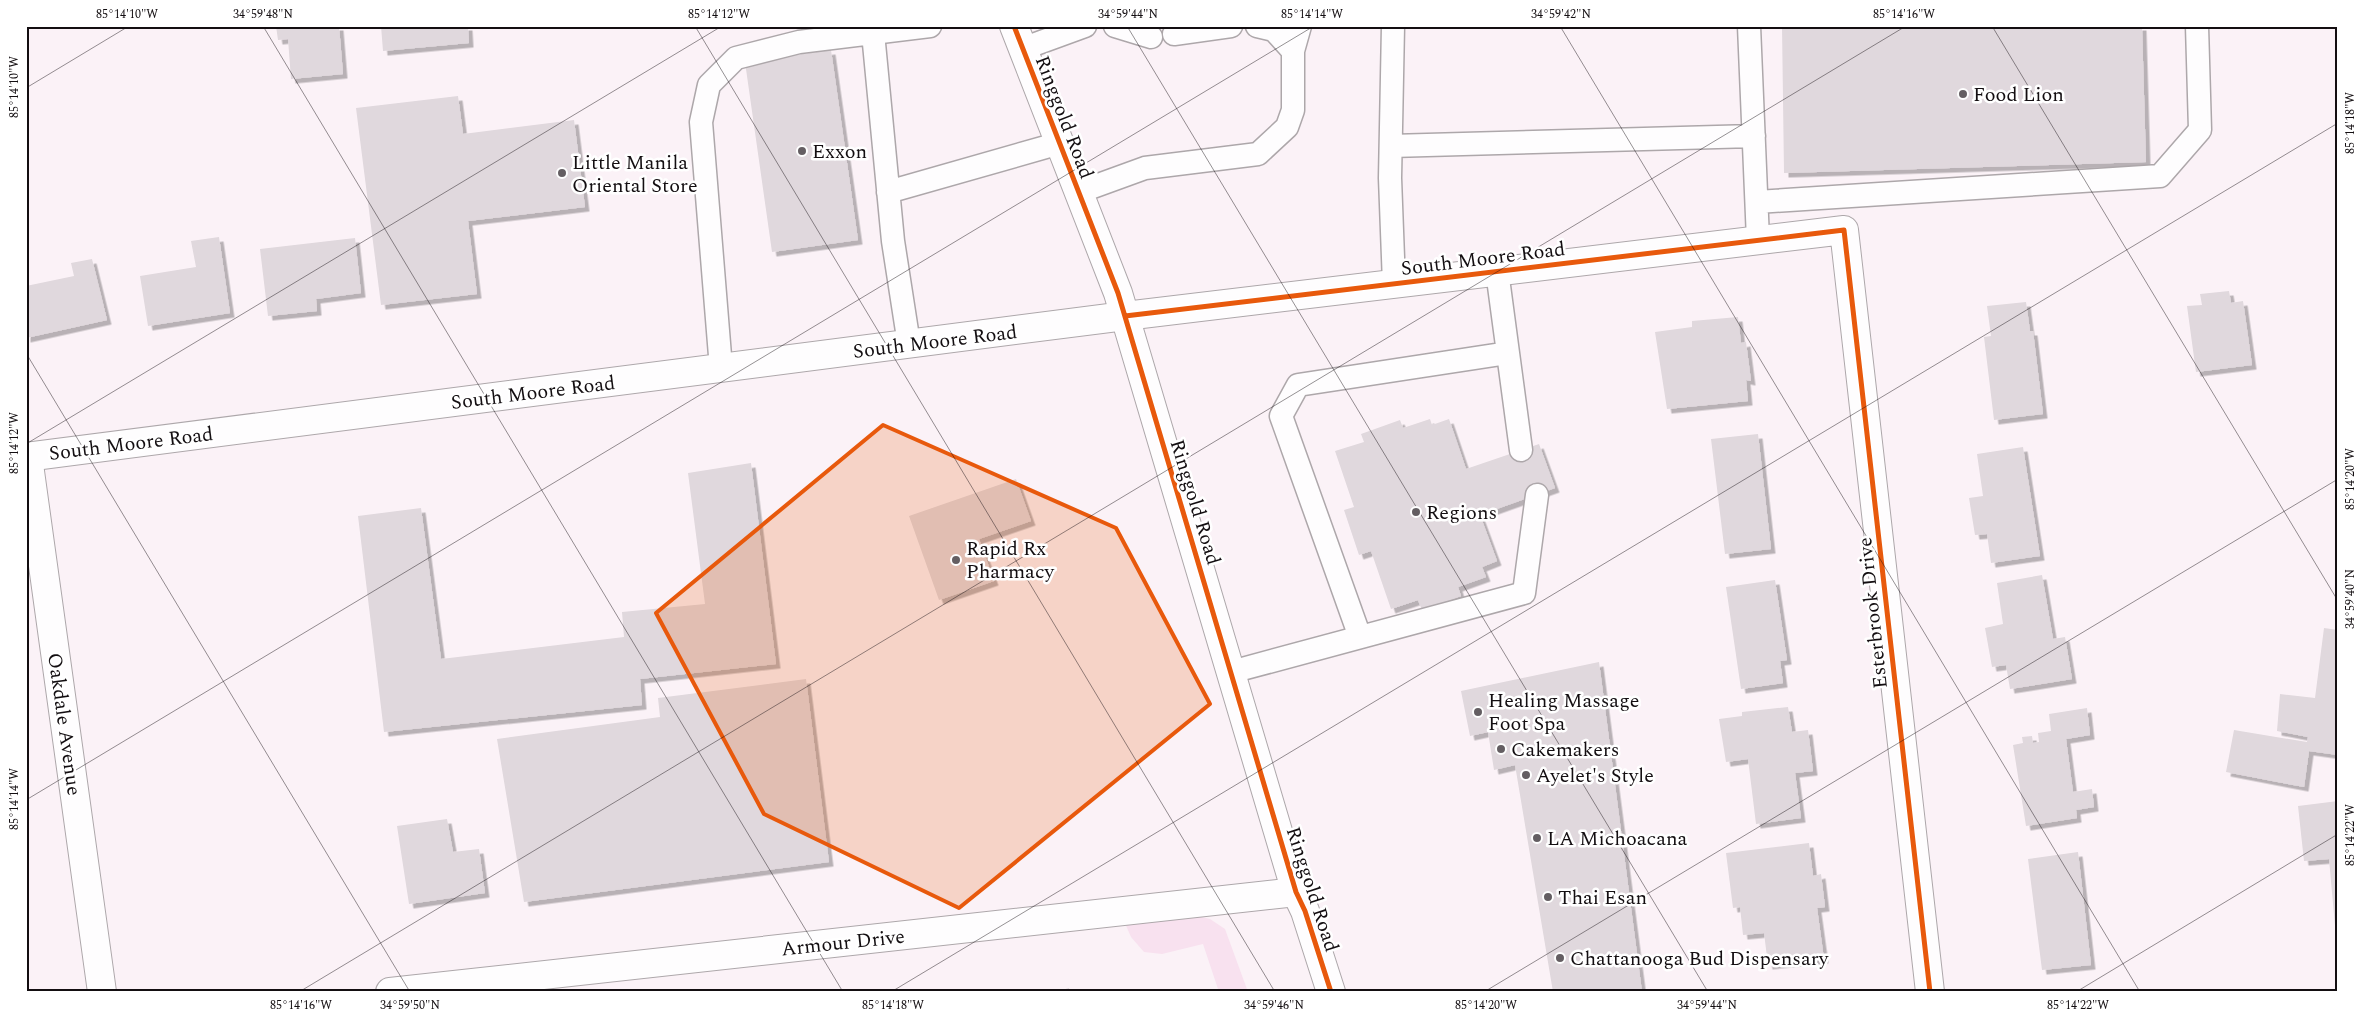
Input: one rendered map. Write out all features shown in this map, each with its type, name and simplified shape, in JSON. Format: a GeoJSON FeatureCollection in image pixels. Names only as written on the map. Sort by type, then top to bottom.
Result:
{"type":"FeatureCollection","features":[{"type":"Feature","properties":{"kind":"street","name":"Ringgold Road"},"geometry":{"type":"LineString","coordinates":[[1018,38],[1079,192],[1125,316],[1296,892],[1305,911],[1331,992]]}},
{"type":"Feature","properties":{"kind":"street","name":"South Moore Road"},"geometry":{"type":"LineString","coordinates":[[27,457],[1125,316],[1844,230]]}},
{"type":"Feature","properties":{"kind":"street","name":"Esterbrook Drive"},"geometry":{"type":"LineString","coordinates":[[1844,230],[1930,992]]}},
{"type":"Feature","properties":{"kind":"street","name":"Oakdale Avenue"},"geometry":{"type":"LineString","coordinates":[[27,457],[102,992]]}},
{"type":"Feature","properties":{"kind":"street","name":"Armour Drive"},"geometry":{"type":"LineString","coordinates":[[390,992],[1296,892]]}},
{"type":"Feature","properties":{"kind":"lane"},"geometry":{"type":"LineString","coordinates":[[721,368],[701,122],[709,85],[736,58],[799,42],[930,26]]}},
{"type":"Feature","properties":{"kind":"lane"},"geometry":{"type":"LineString","coordinates":[[1018,38],[1085,26]]}},
{"type":"Feature","properties":{"kind":"lane"},"geometry":{"type":"LineString","coordinates":[[1115,26],[1151,37]]}},
{"type":"Feature","properties":{"kind":"lane"},"geometry":{"type":"LineString","coordinates":[[1174,34],[1230,26]]}},
{"type":"Feature","properties":{"kind":"lane"},"geometry":{"type":"LineString","coordinates":[[1257,26],[1274,30],[1293,51]]}},
{"type":"Feature","properties":{"kind":"lane"},"geometry":{"type":"LineString","coordinates":[[1079,192],[1145,168],[1258,154],[1286,127],[1294,110],[1293,51],[1300,26]]}},
{"type":"Feature","properties":{"kind":"lane"},"geometry":{"type":"LineString","coordinates":[[1394,26],[1391,146],[1394,284]]}},
{"type":"Feature","properties":{"kind":"lane"},"geometry":{"type":"LineString","coordinates":[[1749,26],[1758,240]]}},
{"type":"Feature","properties":{"kind":"lane"},"geometry":{"type":"LineString","coordinates":[[1757,202],[2160,176],[2200,130],[2197,26]]}},
{"type":"Feature","properties":{"kind":"lane"},"geometry":{"type":"LineString","coordinates":[[873,33],[892,241],[909,344]]}},
{"type":"Feature","properties":{"kind":"lane"},"geometry":{"type":"LineString","coordinates":[[1391,146],[1754,136]]}},
{"type":"Feature","properties":{"kind":"lane"},"geometry":{"type":"LineString","coordinates":[[888,192],[1060,144]]}},
{"type":"Feature","properties":{"kind":"lane"},"geometry":{"type":"LineString","coordinates":[[1497,272],[1521,450]]}},
{"type":"Feature","properties":{"kind":"lane"},"geometry":{"type":"LineString","coordinates":[[1360,637],[1280,416],[1298,385],[1508,353]]}},
{"type":"Feature","properties":{"kind":"lane"},"geometry":{"type":"LineString","coordinates":[[1231,672],[1524,593],[1537,495]]}},
{"type":"Feature","properties":{"kind":"highlighted area"},"geometry":{"type":"Polygon","coordinates":[[[883,425],[1116,528],[1210,704],[959,908],[764,814],[656,613],[883,425]]]}},
{"type":"Feature","properties":{"kind":"shaded area"},"geometry":{"type":"Polygon","coordinates":[[[1190,914],[1210,919],[1225,929],[1248,992],[1219,992],[1203,944],[1162,954],[1144,952],[1131,937],[1124,921],[1190,914]]]}},
{"type":"Feature","properties":{"kind":"building"},"geometry":{"type":"Polygon","coordinates":[[[276,26],[339,26],[343,74],[291,79],[288,39],[278,40],[276,26]]]}},
{"type":"Feature","properties":{"kind":"building"},"geometry":{"type":"Polygon","coordinates":[[[381,26],[468,26],[469,43],[383,51],[381,26]]]}},
{"type":"Feature","properties":{"kind":"building","name":"Food Lion"},"geometry":{"type":"Polygon","coordinates":[[[1782,26],[2142,26],[2146,162],[1784,173],[1782,26]]]}},
{"type":"Feature","properties":{"kind":"building","name":"Exxon"},"geometry":{"type":"Polygon","coordinates":[[[831,50],[858,240],[772,252],[745,62],[831,50]]]}},
{"type":"Feature","properties":{"kind":"building"},"geometry":{"type":"Polygon","coordinates":[[[458,96],[463,134],[574,120],[585,207],[468,221],[477,294],[381,305],[356,108],[458,96]]]}},
{"type":"Feature","properties":{"kind":"building"},"geometry":{"type":"Polygon","coordinates":[[[219,237],[230,313],[148,326],[140,276],[196,267],[191,241],[219,237]]]}},
{"type":"Feature","properties":{"kind":"building"},"geometry":{"type":"Polygon","coordinates":[[[355,238],[361,293],[316,299],[317,311],[268,316],[260,249],[355,238]]]}},
{"type":"Feature","properties":{"kind":"building"},"geometry":{"type":"Polygon","coordinates":[[[92,259],[107,320],[26,338],[26,286],[74,276],[71,263],[92,259]]]}},
{"type":"Feature","properties":{"kind":"building"},"geometry":{"type":"Polygon","coordinates":[[[2229,291],[2231,303],[2243,301],[2252,365],[2196,372],[2187,306],[2202,305],[2200,294],[2229,291]]]}},
{"type":"Feature","properties":{"kind":"building"},"geometry":{"type":"Polygon","coordinates":[[[2026,302],[2030,331],[2033,331],[2043,414],[1994,420],[1984,337],[1991,336],[1987,306],[2026,302]]]}},
{"type":"Feature","properties":{"kind":"building"},"geometry":{"type":"Polygon","coordinates":[[[1738,317],[1741,343],[1746,342],[1751,381],[1746,380],[1748,401],[1667,409],[1655,332],[1692,327],[1692,321],[1738,317]]]}},
{"type":"Feature","properties":{"kind":"building","name":"Regions"},"geometry":{"type":"Polygon","coordinates":[[[1430,419],[1432,425],[1449,419],[1466,469],[1539,444],[1555,488],[1480,515],[1497,561],[1482,567],[1486,577],[1458,587],[1461,596],[1422,610],[1418,600],[1391,609],[1371,551],[1359,555],[1344,510],[1354,507],[1335,451],[1364,442],[1361,434],[1400,420],[1403,428],[1430,419]]]}},
{"type":"Feature","properties":{"kind":"building"},"geometry":{"type":"Polygon","coordinates":[[[1758,434],[1771,549],[1725,554],[1711,439],[1758,434]]]}},
{"type":"Feature","properties":{"kind":"building"},"geometry":{"type":"Polygon","coordinates":[[[2023,447],[2040,556],[1991,563],[1987,534],[1975,535],[1969,498],[1983,496],[1977,454],[2023,447]]]}},
{"type":"Feature","properties":{"kind":"building"},"geometry":{"type":"Polygon","coordinates":[[[751,463],[776,664],[640,679],[642,705],[384,732],[358,516],[421,508],[441,659],[624,637],[622,612],[705,604],[688,473],[751,463]]]}},
{"type":"Feature","properties":{"kind":"building","name":"Rapid Rx Pharmacy"},"geometry":{"type":"Polygon","coordinates":[[[1016,479],[1031,521],[979,539],[994,581],[939,600],[909,516],[1016,479]]]}},
{"type":"Feature","properties":{"kind":"building"},"geometry":{"type":"Polygon","coordinates":[[[2042,575],[2053,639],[2065,637],[2072,679],[2010,689],[2006,665],[1992,667],[1985,628],[2003,624],[1997,583],[2042,575]]]}},
{"type":"Feature","properties":{"kind":"building"},"geometry":{"type":"Polygon","coordinates":[[[1775,580],[1787,660],[1780,661],[1783,683],[1741,689],[1726,587],[1775,580]]]}},
{"type":"Feature","properties":{"kind":"building"},"geometry":{"type":"Polygon","coordinates":[[[2324,628],[2338,630],[2338,755],[2309,751],[2304,787],[2226,772],[2234,730],[2307,742],[2308,737],[2277,731],[2280,694],[2315,698],[2324,628]]]}},
{"type":"Feature","properties":{"kind":"building"},"geometry":{"type":"Polygon","coordinates":[[[1599,662],[1642,992],[1553,992],[1515,765],[1494,770],[1488,732],[1470,736],[1461,691],[1599,662]]]}},
{"type":"Feature","properties":{"kind":"building"},"geometry":{"type":"Polygon","coordinates":[[[806,679],[829,862],[524,902],[497,739],[660,717],[658,698],[806,679]]]}},
{"type":"Feature","properties":{"kind":"building"},"geometry":{"type":"Polygon","coordinates":[[[1788,707],[1792,732],[1808,730],[1813,771],[1795,773],[1801,818],[1756,824],[1748,759],[1726,762],[1719,719],[1742,716],[1742,712],[1788,707]]]}},
{"type":"Feature","properties":{"kind":"building"},"geometry":{"type":"Polygon","coordinates":[[[2087,708],[2090,735],[2066,739],[2073,792],[2092,789],[2094,807],[2076,810],[2077,818],[2026,826],[2013,745],[2023,743],[2022,737],[2032,736],[2033,743],[2039,742],[2038,733],[2051,731],[2049,714],[2087,708]]]}},
{"type":"Feature","properties":{"kind":"building"},"geometry":{"type":"Polygon","coordinates":[[[2338,801],[2338,937],[2336,937],[2329,859],[2304,861],[2298,806],[2338,801]]]}},
{"type":"Feature","properties":{"kind":"building"},"geometry":{"type":"Polygon","coordinates":[[[447,819],[453,852],[479,849],[485,893],[409,904],[397,826],[447,819]]]}},
{"type":"Feature","properties":{"kind":"building"},"geometry":{"type":"Polygon","coordinates":[[[1809,843],[1813,876],[1821,874],[1825,907],[1817,908],[1824,959],[1768,965],[1764,933],[1743,935],[1740,907],[1733,908],[1726,853],[1809,843]]]}},
{"type":"Feature","properties":{"kind":"building"},"geometry":{"type":"Polygon","coordinates":[[[2078,852],[2091,965],[2042,970],[2028,859],[2078,852]]]}},
{"type":"Feature","properties":{"kind":"building"},"geometry":{"type":"Polygon","coordinates":[[[1069,988],[1070,992],[1058,992],[1058,991],[1069,988]]]}},
{"type":"Feature","properties":{"kind":"cycle path"},"geometry":{"type":"LineString","coordinates":[[1014,26],[1118,293],[1296,892],[1305,911],[1331,992]]}},
{"type":"Feature","properties":{"kind":"cycle path"},"geometry":{"type":"LineString","coordinates":[[1125,316],[1844,230],[1930,992]]}},
{"type":"Feature","properties":{"kind":"place","name":"Food Lion"},"geometry":{"type":"Point","coordinates":[1963,94]}},
{"type":"Feature","properties":{"kind":"place","name":"Exxon"},"geometry":{"type":"Point","coordinates":[802,151]}},
{"type":"Feature","properties":{"kind":"place","name":"Little Manila Oriental Store"},"geometry":{"type":"Point","coordinates":[562,173]}},
{"type":"Feature","properties":{"kind":"place","name":"Regions"},"geometry":{"type":"Point","coordinates":[1416,512]}},
{"type":"Feature","properties":{"kind":"place","name":"Rapid Rx Pharmacy"},"geometry":{"type":"Point","coordinates":[956,560]}},
{"type":"Feature","properties":{"kind":"place","name":"Healing Massage Foot Spa"},"geometry":{"type":"Point","coordinates":[1478,712]}},
{"type":"Feature","properties":{"kind":"place","name":"Cakemakers"},"geometry":{"type":"Point","coordinates":[1501,749]}},
{"type":"Feature","properties":{"kind":"place","name":"Ayelet's Style"},"geometry":{"type":"Point","coordinates":[1526,775]}},
{"type":"Feature","properties":{"kind":"place","name":"LA Michoacana"},"geometry":{"type":"Point","coordinates":[1537,838]}},
{"type":"Feature","properties":{"kind":"place","name":"Thai Esan"},"geometry":{"type":"Point","coordinates":[1548,897]}},
{"type":"Feature","properties":{"kind":"place","name":"Chattanooga Bud Dispensary"},"geometry":{"type":"Point","coordinates":[1560,958]}}]}
